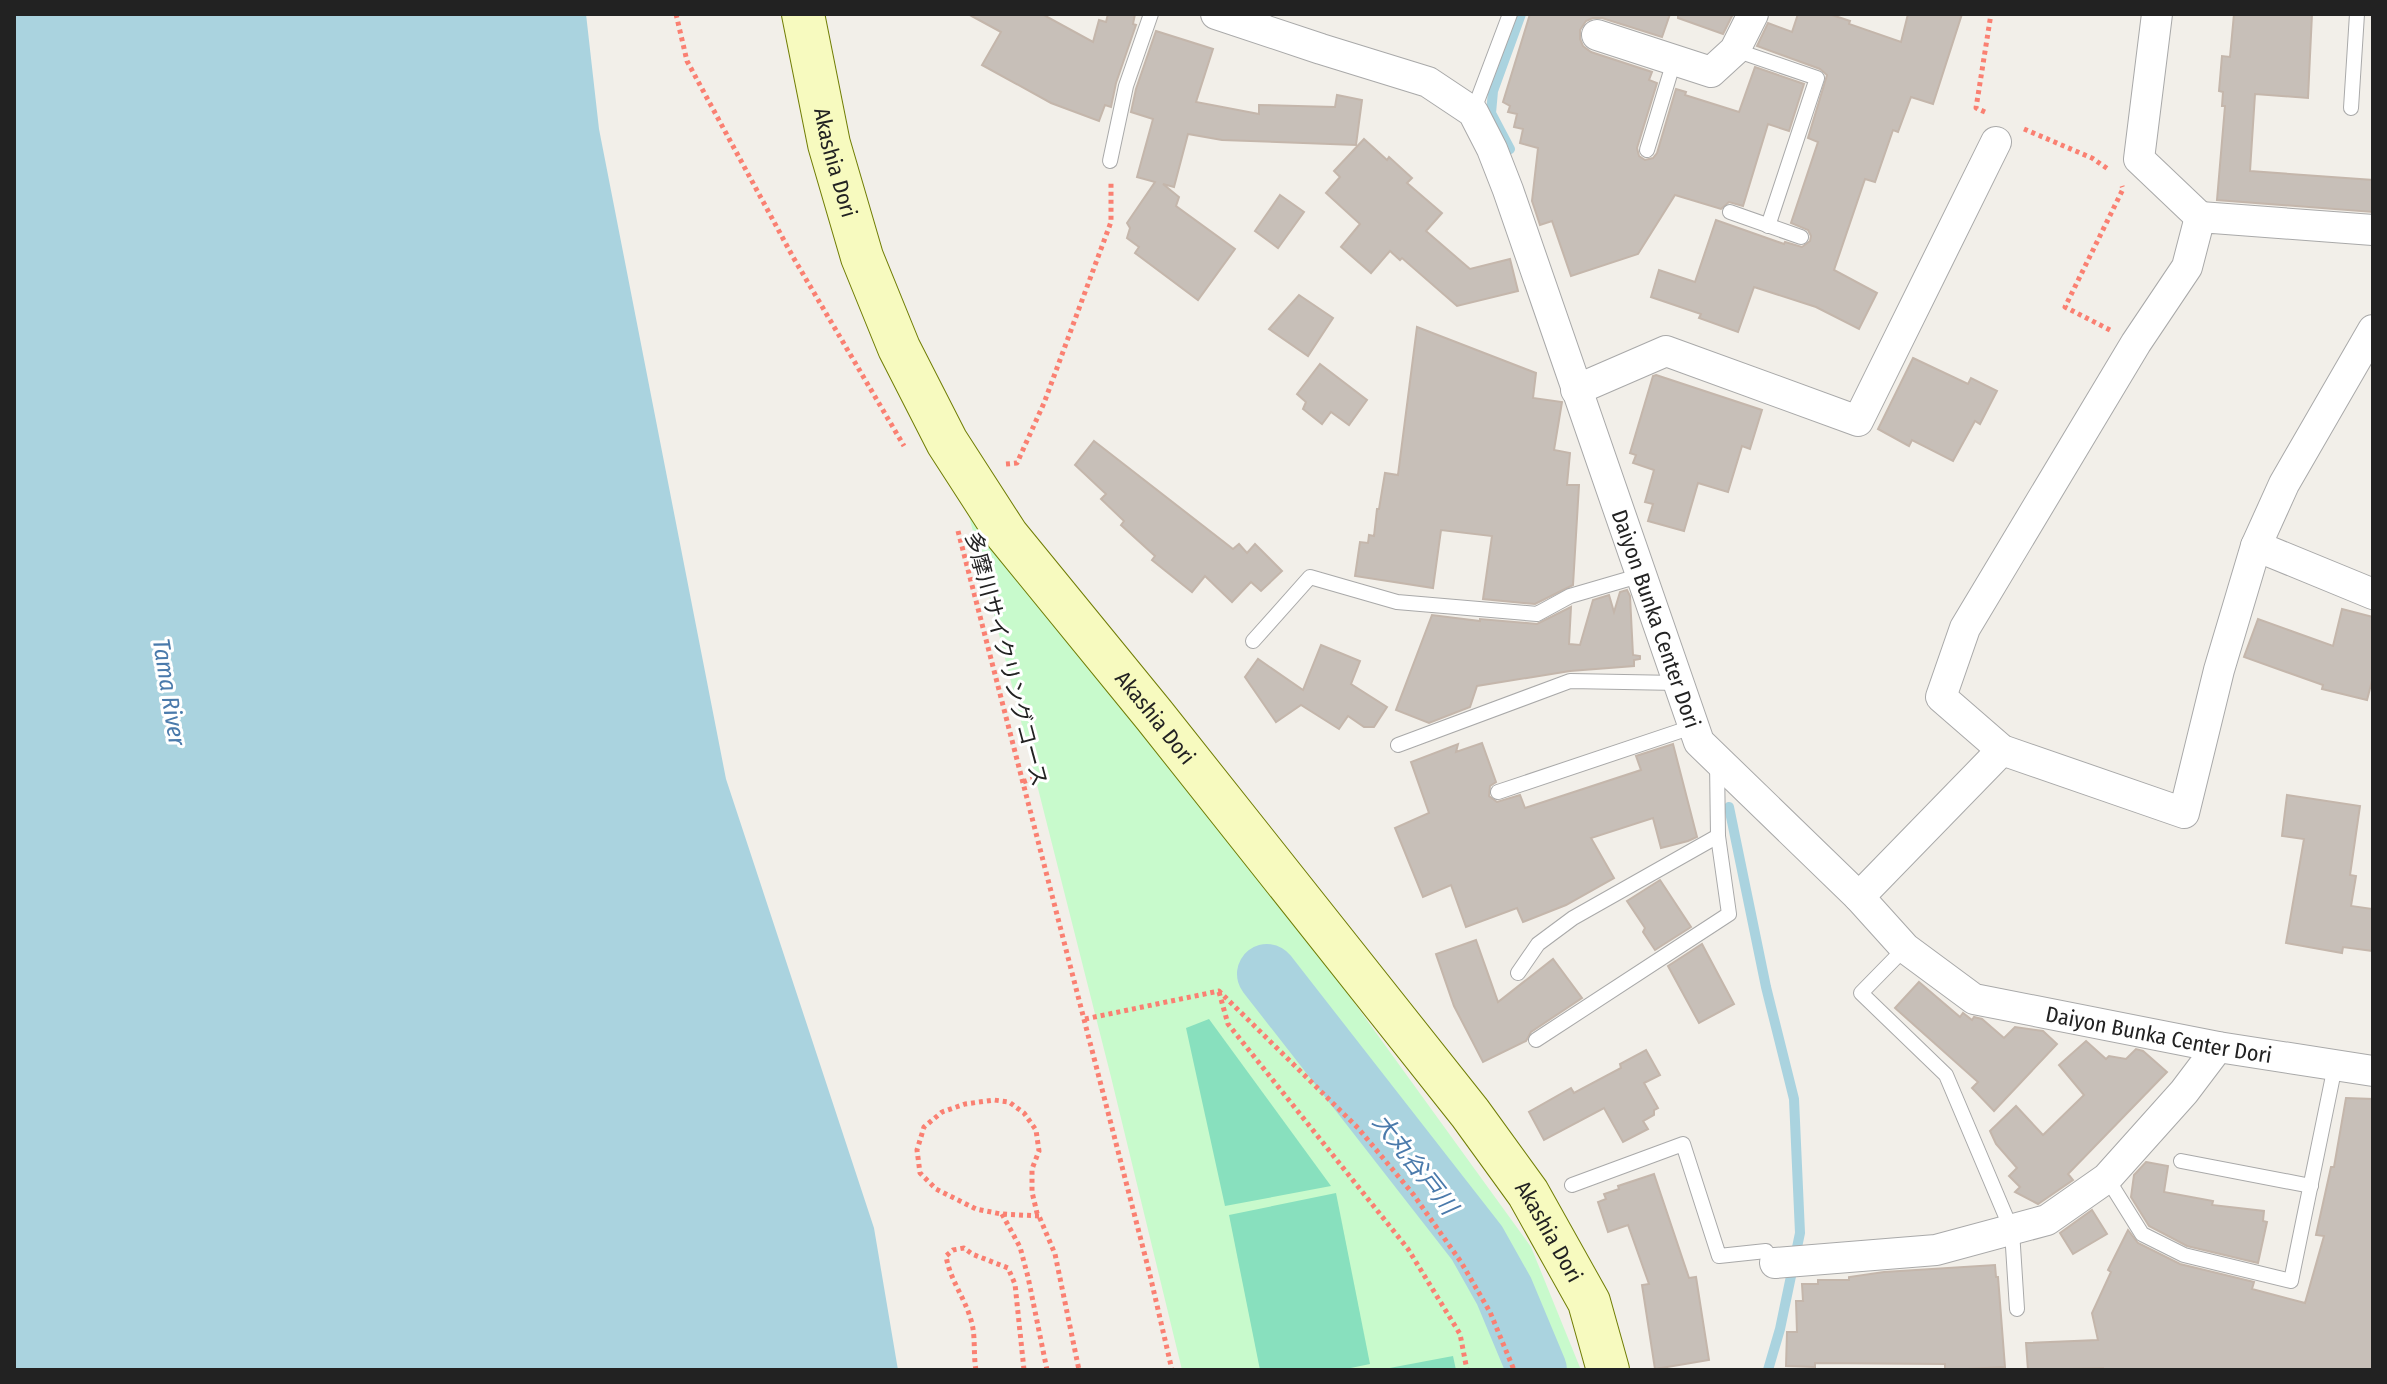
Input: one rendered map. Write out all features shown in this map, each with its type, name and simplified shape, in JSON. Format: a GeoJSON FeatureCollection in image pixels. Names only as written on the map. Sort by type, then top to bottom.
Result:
{"type":"FeatureCollection","features":[{"type":"Feature","properties":{"kind":"street","name":"Akashia Dori"},"geometry":{"type":"LineString","coordinates":[[803,14],[829,144],[862,257],[899,348],[947,442],[1007,535],[1470,1113],[1528,1193],[1589,1302],[1608,1370]]}},
{"type":"Feature","properties":{"kind":"street","name":"Daiyon Bunka Center Dori"},"geometry":{"type":"LineString","coordinates":[[1216,14],[1428,82],[1473,112],[1508,190],[1699,742],[1859,897],[1905,948],[1974,999],[2218,1047],[2373,1071]]}},
{"type":"Feature","properties":{"kind":"street"},"geometry":{"type":"LineString","coordinates":[[1597,35],[1711,72],[1735,50],[1753,14]]}},
{"type":"Feature","properties":{"kind":"street"},"geometry":{"type":"LineString","coordinates":[[2157,14],[2139,159],[2200,217],[2373,230]]}},
{"type":"Feature","properties":{"kind":"street"},"geometry":{"type":"LineString","coordinates":[[1576,390],[1666,351],[1858,421],[2002,127]]}},
{"type":"Feature","properties":{"kind":"street"},"geometry":{"type":"LineString","coordinates":[[2200,217],[2187,267],[2136,343],[1965,628],[1941,697],[2002,750],[2184,813],[2219,670],[2256,546],[2284,484],[2373,330]]}},
{"type":"Feature","properties":{"kind":"street"},"geometry":{"type":"LineString","coordinates":[[2256,546],[2373,594]]}},
{"type":"Feature","properties":{"kind":"street"},"geometry":{"type":"LineString","coordinates":[[1859,897],[2002,750]]}},
{"type":"Feature","properties":{"kind":"street"},"geometry":{"type":"LineString","coordinates":[[1775,1263],[1936,1250],[2047,1220],[2107,1178],[2184,1092],[2218,1047]]}},
{"type":"Feature","properties":{"kind":"lane"},"geometry":{"type":"LineString","coordinates":[[1110,161],[1126,86],[1151,14]]}},
{"type":"Feature","properties":{"kind":"lane"},"geometry":{"type":"LineString","coordinates":[[1473,112],[1510,14]]}},
{"type":"Feature","properties":{"kind":"lane"},"geometry":{"type":"LineString","coordinates":[[2351,108],[2357,14]]}},
{"type":"Feature","properties":{"kind":"lane"},"geometry":{"type":"LineString","coordinates":[[1735,50],[1817,78],[1768,226]]}},
{"type":"Feature","properties":{"kind":"lane"},"geometry":{"type":"LineString","coordinates":[[1647,150],[1674,61]]}},
{"type":"Feature","properties":{"kind":"lane"},"geometry":{"type":"LineString","coordinates":[[1730,212],[1801,237]]}},
{"type":"Feature","properties":{"kind":"lane"},"geometry":{"type":"LineString","coordinates":[[1253,641],[1310,577],[1397,602],[1537,614],[1570,596],[1642,575]]}},
{"type":"Feature","properties":{"kind":"lane"},"geometry":{"type":"LineString","coordinates":[[1398,745],[1570,681],[1678,683]]}},
{"type":"Feature","properties":{"kind":"lane"},"geometry":{"type":"LineString","coordinates":[[1498,792],[1695,726]]}},
{"type":"Feature","properties":{"kind":"lane"},"geometry":{"type":"LineString","coordinates":[[1536,1040],[1729,914],[1718,836],[1717,760]]}},
{"type":"Feature","properties":{"kind":"lane"},"geometry":{"type":"LineString","coordinates":[[1518,973],[1538,944],[1573,918],[1718,836]]}},
{"type":"Feature","properties":{"kind":"lane"},"geometry":{"type":"LineString","coordinates":[[1905,948],[1861,993],[1946,1075],[2012,1231],[2017,1309]]}},
{"type":"Feature","properties":{"kind":"lane"},"geometry":{"type":"LineString","coordinates":[[2107,1178],[2142,1234],[2184,1255],[2291,1281],[2335,1066]]}},
{"type":"Feature","properties":{"kind":"lane"},"geometry":{"type":"LineString","coordinates":[[1572,1185],[1683,1144],[1719,1256],[1766,1251],[1775,1263]]}},
{"type":"Feature","properties":{"kind":"lane"},"geometry":{"type":"LineString","coordinates":[[2181,1161],[2311,1186]]}},
{"type":"Feature","properties":{"kind":"path"},"geometry":{"type":"LineString","coordinates":[[676,14],[687,61],[793,257],[907,450]]}},
{"type":"Feature","properties":{"kind":"path"},"geometry":{"type":"LineString","coordinates":[[1991,14],[1976,108],[2002,127],[2092,158],[2119,177],[2123,189],[2065,307],[2136,343]]}},
{"type":"Feature","properties":{"kind":"path"},"geometry":{"type":"LineString","coordinates":[[1017,463],[1044,403],[1111,222],[1110,161]]}},
{"type":"Feature","properties":{"kind":"path","name":"多摩川サイクリングコース"},"geometry":{"type":"LineString","coordinates":[[958,531],[1085,1019],[1172,1370]]}},
{"type":"Feature","properties":{"kind":"path"},"geometry":{"type":"LineString","coordinates":[[1023,782],[1038,777]]}},
{"type":"Feature","properties":{"kind":"path"},"geometry":{"type":"LineString","coordinates":[[1085,1019],[1219,991]]}},
{"type":"Feature","properties":{"kind":"path"},"geometry":{"type":"LineString","coordinates":[[1219,991],[1228,1024],[1408,1249],[1460,1334],[1467,1370]]}},
{"type":"Feature","properties":{"kind":"path"},"geometry":{"type":"LineString","coordinates":[[1219,991],[1358,1128],[1413,1194],[1469,1274],[1490,1312],[1514,1370]]}},
{"type":"Feature","properties":{"kind":"path"},"geometry":{"type":"LineString","coordinates":[[1039,1216],[976,1209],[936,1189],[920,1173],[917,1150],[924,1127],[942,1112],[965,1104],[994,1100],[1009,1102],[1024,1113],[1036,1130],[1039,1151],[1032,1169],[1032,1192],[1055,1254],[1079,1370]]}},
{"type":"Feature","properties":{"kind":"path"},"geometry":{"type":"LineString","coordinates":[[1001,1214],[1020,1247],[1047,1370]]}},
{"type":"Feature","properties":{"kind":"path"},"geometry":{"type":"LineString","coordinates":[[976,1370],[972,1322],[960,1289],[949,1274],[946,1256],[953,1250],[964,1248],[1008,1268],[1015,1284],[1024,1370]]}},
{"type":"Feature","properties":{"kind":"green space"},"geometry":{"type":"Polygon","coordinates":[[[965,500],[1327,965],[1531,1247],[1581,1370],[1182,1370],[965,500]]]}},
{"type":"Feature","properties":{"kind":"green space"},"geometry":{"type":"Polygon","coordinates":[[[1209,1019],[1331,1186],[1225,1206],[1186,1028],[1209,1019]]]}},
{"type":"Feature","properties":{"kind":"green space"},"geometry":{"type":"Polygon","coordinates":[[[1336,1193],[1370,1364],[1341,1370],[1260,1370],[1229,1215],[1336,1193]]]}},
{"type":"Feature","properties":{"kind":"green space"},"geometry":{"type":"Polygon","coordinates":[[[1453,1356],[1456,1370],[1379,1370],[1453,1356]]]}},
{"type":"Feature","properties":{"kind":"water","name":"Tama River"},"geometry":{"type":"Polygon","coordinates":[[[14,14],[586,14],[599,129],[726,779],[874,1228],[898,1370],[14,1370],[14,14]]]}},
{"type":"Feature","properties":{"kind":"building"},"geometry":{"type":"Polygon","coordinates":[[[968,14],[1042,14],[1093,42],[1099,20],[1106,22],[1108,14],[1135,14],[1133,24],[1136,25],[1111,107],[1105,105],[1099,121],[1051,103],[982,65],[1001,32],[968,14]]]}},
{"type":"Feature","properties":{"kind":"building"},"geometry":{"type":"Polygon","coordinates":[[[1530,14],[1670,14],[1662,37],[1602,18],[1586,21],[1580,30],[1583,46],[1591,52],[1652,72],[1649,80],[1657,83],[1637,148],[1639,156],[1645,160],[1657,153],[1676,89],[1686,92],[1685,95],[1739,112],[1755,67],[1804,84],[1789,131],[1768,124],[1743,206],[1729,202],[1721,209],[1675,195],[1638,254],[1571,276],[1552,221],[1540,225],[1532,201],[1538,148],[1520,143],[1523,129],[1514,127],[1517,114],[1508,112],[1510,106],[1503,102],[1530,14]]]}},
{"type":"Feature","properties":{"kind":"building"},"geometry":{"type":"Polygon","coordinates":[[[1678,14],[1733,14],[1723,34],[1678,18],[1678,14]]]}},
{"type":"Feature","properties":{"kind":"building"},"geometry":{"type":"Polygon","coordinates":[[[1798,14],[1829,14],[1901,42],[1908,14],[1962,14],[1933,104],[1911,97],[1898,132],[1893,130],[1875,182],[1865,179],[1834,270],[1877,293],[1859,329],[1816,307],[1754,287],[1738,332],[1699,318],[1701,314],[1651,297],[1659,270],[1695,282],[1716,220],[1784,244],[1802,247],[1810,241],[1808,230],[1791,223],[1818,142],[1808,138],[1827,75],[1820,69],[1757,46],[1768,23],[1792,32],[1798,14]]]}},
{"type":"Feature","properties":{"kind":"building"},"geometry":{"type":"Polygon","coordinates":[[[2234,14],[2312,14],[2308,98],[2255,94],[2250,171],[2373,180],[2373,212],[2217,200],[2225,106],[2222,106],[2223,92],[2219,91],[2222,56],[2230,57],[2234,14]]]}},
{"type":"Feature","properties":{"kind":"building"},"geometry":{"type":"Polygon","coordinates":[[[1156,31],[1213,49],[1196,102],[1259,114],[1259,105],[1335,107],[1337,95],[1362,100],[1356,145],[1222,140],[1188,134],[1174,187],[1163,184],[1179,197],[1176,206],[1235,249],[1198,300],[1135,253],[1139,247],[1127,238],[1130,228],[1127,223],[1155,182],[1137,177],[1153,119],[1131,112],[1156,31]]]}},
{"type":"Feature","properties":{"kind":"building"},"geometry":{"type":"Polygon","coordinates":[[[1364,139],[1412,178],[1407,183],[1442,213],[1426,231],[1470,269],[1510,259],[1518,291],[1457,306],[1390,251],[1371,273],[1341,247],[1360,224],[1326,193],[1340,177],[1334,171],[1364,139]]]}},
{"type":"Feature","properties":{"kind":"building"},"geometry":{"type":"Polygon","coordinates":[[[1280,195],[1304,212],[1278,248],[1255,231],[1280,195]]]}},
{"type":"Feature","properties":{"kind":"building"},"geometry":{"type":"Polygon","coordinates":[[[1299,295],[1333,318],[1308,356],[1269,329],[1299,295]]]}},
{"type":"Feature","properties":{"kind":"building"},"geometry":{"type":"Polygon","coordinates":[[[1417,327],[1536,373],[1533,398],[1562,402],[1554,450],[1570,453],[1567,485],[1579,485],[1573,585],[1535,604],[1483,599],[1492,536],[1441,530],[1433,588],[1355,576],[1360,542],[1368,543],[1369,535],[1374,536],[1385,473],[1398,475],[1417,327]]]}},
{"type":"Feature","properties":{"kind":"building"},"geometry":{"type":"Polygon","coordinates":[[[1913,358],[1968,384],[1971,378],[1997,391],[1980,424],[1975,421],[1953,461],[1912,440],[1909,446],[1878,429],[1913,358]]]}},
{"type":"Feature","properties":{"kind":"building"},"geometry":{"type":"Polygon","coordinates":[[[1320,364],[1367,400],[1349,425],[1331,412],[1322,424],[1303,409],[1306,402],[1297,394],[1320,364]]]}},
{"type":"Feature","properties":{"kind":"building"},"geometry":{"type":"Polygon","coordinates":[[[1653,376],[1762,410],[1750,449],[1742,446],[1728,492],[1698,483],[1684,531],[1648,521],[1653,504],[1645,502],[1654,470],[1633,463],[1636,455],[1630,453],[1653,376]]]}},
{"type":"Feature","properties":{"kind":"building"},"geometry":{"type":"Polygon","coordinates":[[[1094,441],[1233,549],[1239,544],[1247,553],[1255,544],[1282,571],[1261,591],[1251,582],[1232,602],[1205,576],[1192,592],[1152,560],[1155,556],[1121,525],[1124,521],[1101,499],[1106,494],[1075,465],[1094,441]]]}},
{"type":"Feature","properties":{"kind":"building"},"geometry":{"type":"Polygon","coordinates":[[[1627,590],[1630,596],[1633,655],[1640,656],[1640,659],[1634,660],[1634,666],[1570,671],[1477,686],[1470,707],[1429,723],[1396,710],[1432,615],[1537,624],[1571,607],[1569,644],[1580,645],[1593,600],[1609,595],[1614,612],[1620,592],[1627,590]]]}},
{"type":"Feature","properties":{"kind":"building"},"geometry":{"type":"Polygon","coordinates":[[[2342,609],[2373,617],[2373,677],[2367,700],[2322,689],[2323,685],[2244,657],[2258,619],[2333,646],[2342,609]]]}},
{"type":"Feature","properties":{"kind":"building"},"geometry":{"type":"Polygon","coordinates":[[[1321,645],[1360,661],[1351,684],[1387,707],[1374,727],[1364,727],[1348,716],[1339,729],[1301,705],[1276,722],[1245,677],[1258,659],[1303,690],[1321,645]]]}},
{"type":"Feature","properties":{"kind":"building"},"geometry":{"type":"Polygon","coordinates":[[[1482,743],[1496,782],[1490,786],[1489,796],[1497,802],[1520,795],[1525,808],[1641,770],[1636,756],[1673,744],[1697,837],[1661,848],[1653,818],[1591,838],[1614,878],[1566,905],[1523,922],[1517,908],[1466,927],[1451,885],[1423,897],[1395,828],[1429,813],[1411,762],[1458,744],[1456,752],[1482,743]]]}},
{"type":"Feature","properties":{"kind":"building"},"geometry":{"type":"Polygon","coordinates":[[[2287,795],[2360,806],[2350,875],[2356,876],[2351,906],[2373,909],[2373,951],[2343,947],[2342,953],[2286,943],[2304,839],[2282,836],[2287,795]]]}},
{"type":"Feature","properties":{"kind":"building"},"geometry":{"type":"Polygon","coordinates":[[[1660,880],[1691,927],[1655,950],[1627,901],[1660,880]]]}},
{"type":"Feature","properties":{"kind":"building"},"geometry":{"type":"Polygon","coordinates":[[[1476,940],[1498,1002],[1553,959],[1582,998],[1531,1032],[1526,1041],[1483,1062],[1454,1006],[1436,954],[1476,940]]]}},
{"type":"Feature","properties":{"kind":"building"},"geometry":{"type":"Polygon","coordinates":[[[1702,944],[1734,1004],[1699,1023],[1668,966],[1702,944]]]}},
{"type":"Feature","properties":{"kind":"building"},"geometry":{"type":"Polygon","coordinates":[[[1919,982],[1960,1017],[1963,1013],[1972,1020],[1974,1017],[1982,1019],[2004,1038],[2015,1027],[2043,1031],[2057,1044],[1994,1111],[1972,1088],[1978,1082],[1895,1008],[1919,982]]]}},
{"type":"Feature","properties":{"kind":"building"},"geometry":{"type":"Polygon","coordinates":[[[2086,1041],[2106,1059],[2109,1056],[2126,1059],[2136,1049],[2143,1051],[2167,1072],[2068,1174],[2073,1180],[2038,1204],[2015,1192],[2020,1187],[2009,1176],[2017,1168],[1996,1144],[1990,1131],[2016,1106],[2043,1135],[2084,1095],[2059,1065],[2086,1041]]]}},
{"type":"Feature","properties":{"kind":"building"},"geometry":{"type":"Polygon","coordinates":[[[1646,1050],[1660,1075],[1644,1083],[1658,1108],[1654,1110],[1654,1115],[1643,1121],[1648,1129],[1623,1142],[1604,1108],[1544,1140],[1529,1112],[1571,1088],[1574,1093],[1621,1068],[1620,1064],[1646,1050]]]}},
{"type":"Feature","properties":{"kind":"building"},"geometry":{"type":"Polygon","coordinates":[[[2346,1098],[2373,1099],[2373,1370],[2028,1370],[2026,1343],[2098,1340],[2092,1313],[2111,1272],[2108,1270],[2128,1230],[2138,1243],[2180,1264],[2254,1282],[2252,1289],[2305,1303],[2324,1236],[2316,1235],[2331,1167],[2334,1167],[2346,1098]]]}},
{"type":"Feature","properties":{"kind":"building"},"geometry":{"type":"Polygon","coordinates":[[[2146,1162],[2168,1166],[2164,1192],[2213,1201],[2212,1205],[2264,1211],[2263,1221],[2267,1222],[2258,1263],[2187,1246],[2149,1226],[2131,1197],[2134,1175],[2146,1162]]]}},
{"type":"Feature","properties":{"kind":"building"},"geometry":{"type":"Polygon","coordinates":[[[1654,1174],[1689,1278],[1696,1277],[1709,1360],[1655,1369],[1642,1285],[1649,1284],[1628,1225],[1608,1232],[1598,1202],[1606,1199],[1604,1194],[1619,1189],[1618,1186],[1654,1174]]]}},
{"type":"Feature","properties":{"kind":"building"},"geometry":{"type":"Polygon","coordinates":[[[2092,1210],[2107,1234],[2073,1254],[2060,1233],[2092,1210]]]}},
{"type":"Feature","properties":{"kind":"building"},"geometry":{"type":"Polygon","coordinates":[[[1995,1265],[2005,1367],[1945,1370],[1945,1364],[1815,1363],[1815,1367],[1786,1366],[1787,1332],[1797,1332],[1796,1301],[1803,1301],[1802,1284],[1818,1284],[1818,1280],[1849,1280],[1849,1277],[1884,1272],[1995,1265]]]}},
{"type":"Feature","properties":{"kind":"waterway"},"geometry":{"type":"LineString","coordinates":[[1510,149],[1491,113],[1493,91],[1521,14]]}},
{"type":"Feature","properties":{"kind":"waterway"},"geometry":{"type":"LineString","coordinates":[[1729,807],[1766,987],[1794,1099],[1800,1233],[1768,1370]]}},
{"type":"Feature","properties":{"kind":"waterway","name":"大丸谷戸川"},"geometry":{"type":"LineString","coordinates":[[1267,974],[1477,1243],[1504,1291],[1537,1370]]}}]}
